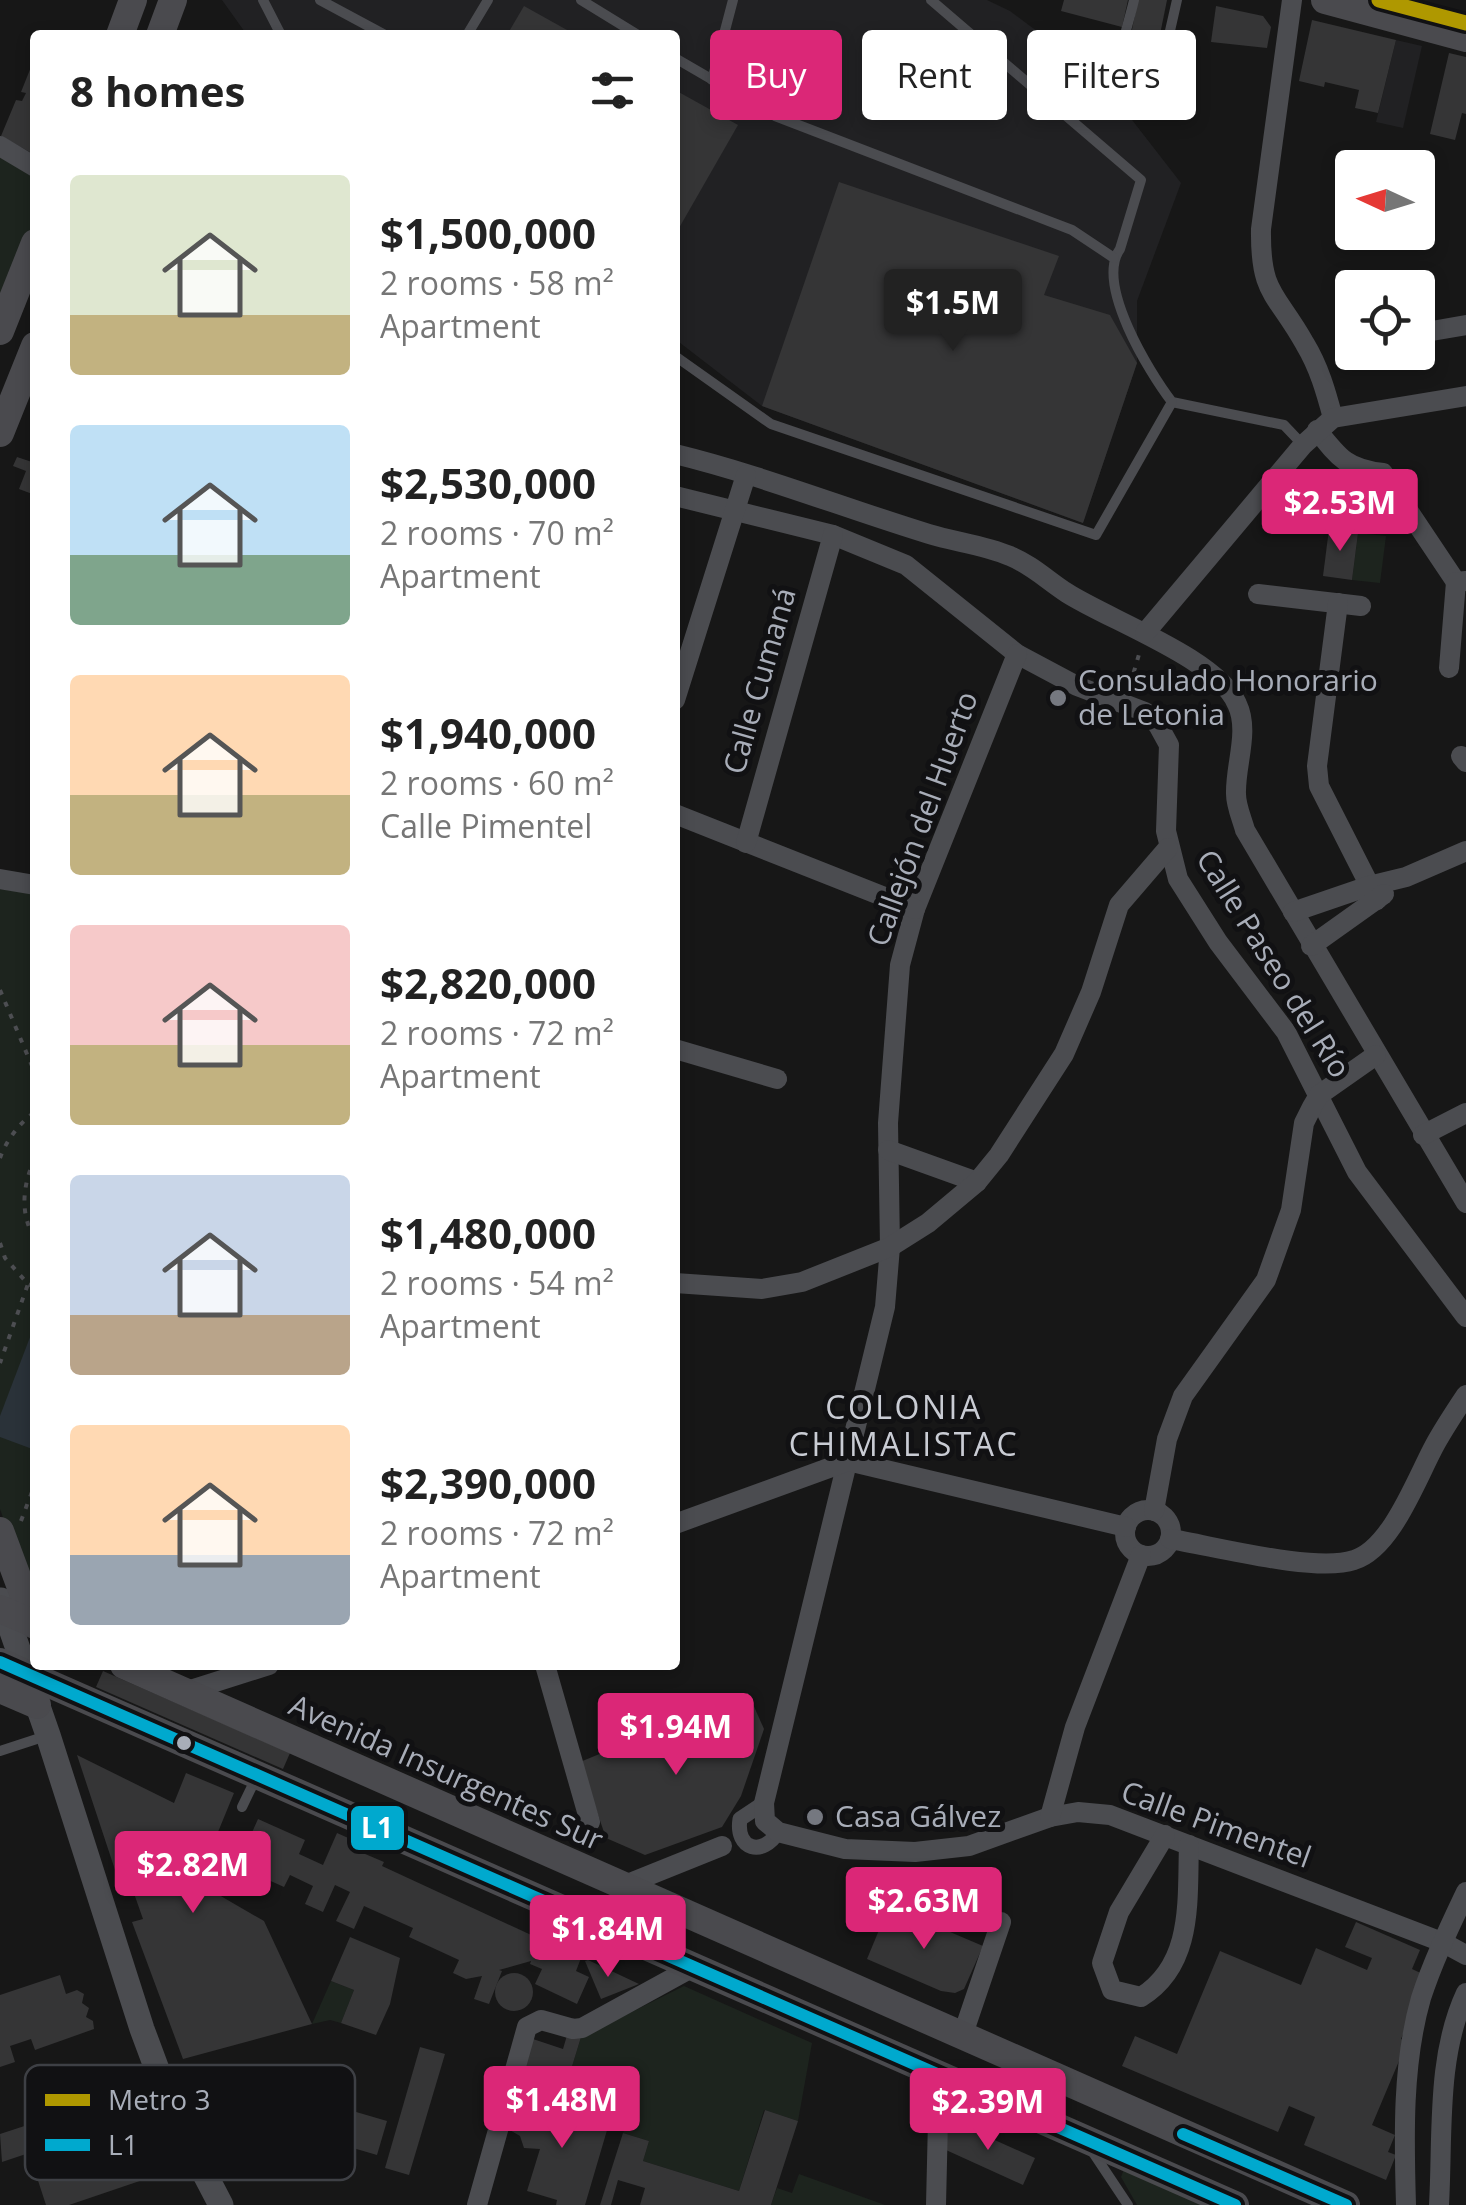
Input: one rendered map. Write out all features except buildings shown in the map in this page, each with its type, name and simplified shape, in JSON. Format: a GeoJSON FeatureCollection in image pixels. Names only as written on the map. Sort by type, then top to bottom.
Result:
{"type":"FeatureCollection","features":[{"type":"Feature","properties":{"kind":"main road"},"geometry":{"type":"LineString","coordinates":[[160,30],[174,0]]}},
{"type":"Feature","properties":{"kind":"main road"},"geometry":{"type":"LineString","coordinates":[[1325,0],[1466,38]]}},
{"type":"Feature","properties":{"kind":"main road"},"geometry":{"type":"LineString","coordinates":[[0,331],[30,256]]}},
{"type":"Feature","properties":{"kind":"main road"},"geometry":{"type":"LineString","coordinates":[[0,433],[30,358]]}},
{"type":"Feature","properties":{"kind":"main road"},"geometry":{"type":"LineString","coordinates":[[4,1542],[30,1611]]}},
{"type":"Feature","properties":{"kind":"main road"},"geometry":{"type":"LineString","coordinates":[[2,1605],[30,1621]]}},
{"type":"Feature","properties":{"kind":"main road","name":"Avenida Insurgentes Sur"},"geometry":{"type":"LineString","coordinates":[[135,1670],[1346,2205]]}},
{"type":"Feature","properties":{"kind":"main road"},"geometry":{"type":"LineString","coordinates":[[0,1689],[34,1679],[1234,2205]]}},
{"type":"Feature","properties":{"kind":"street"},"geometry":{"type":"LineString","coordinates":[[1292,0],[1260,260],[1267,287],[1304,340],[1320,373],[1318,431],[1338,456],[1354,468],[1383,473],[1461,582],[1449,668]]}},
{"type":"Feature","properties":{"kind":"street"},"geometry":{"type":"LineString","coordinates":[[0,146],[30,164]]}},
{"type":"Feature","properties":{"kind":"street"},"geometry":{"type":"LineString","coordinates":[[1435,330],[1466,325]]}},
{"type":"Feature","properties":{"kind":"street"},"geometry":{"type":"LineString","coordinates":[[1145,633],[1318,431],[1466,396]]}},
{"type":"Feature","properties":{"kind":"street","name":"Calle Paseo del Río"},"geometry":{"type":"LineString","coordinates":[[680,455],[1006,554],[1220,680],[1237,703],[1243,729],[1236,798],[1245,830],[1466,1203]]}},
{"type":"Feature","properties":{"kind":"street"},"geometry":{"type":"LineString","coordinates":[[680,685],[746,475]]}},
{"type":"Feature","properties":{"kind":"street","name":"Calle Paseo del Río"},"geometry":{"type":"LineString","coordinates":[[680,497],[833,536],[906,565],[1017,654],[1077,686],[1145,712],[1158,725],[1169,744],[1168,848],[1178,879],[1218,942],[1286,1032],[1356,1172],[1466,1317]]}},
{"type":"Feature","properties":{"kind":"street","name":"Calle Cumaná"},"geometry":{"type":"LineString","coordinates":[[746,843],[833,536]]}},
{"type":"Feature","properties":{"kind":"street"},"geometry":{"type":"LineString","coordinates":[[1258,594],[1361,606]]}},
{"type":"Feature","properties":{"kind":"street"},"geometry":{"type":"LineString","coordinates":[[1338,603],[1317,766],[1319,786],[1373,893]]}},
{"type":"Feature","properties":{"kind":"street","name":"Callejón del Huerto"},"geometry":{"type":"LineString","coordinates":[[769,1819],[885,1307],[890,1247],[888,1150],[900,965],[915,910],[1017,654]]}},
{"type":"Feature","properties":{"kind":"street"},"geometry":{"type":"LineString","coordinates":[[680,816],[915,910]]}},
{"type":"Feature","properties":{"kind":"street"},"geometry":{"type":"LineString","coordinates":[[680,1283],[762,1289],[802,1282],[890,1247],[928,1223],[977,1182],[999,1155],[1064,1054],[1091,992],[1119,905],[1168,848]]}},
{"type":"Feature","properties":{"kind":"street"},"geometry":{"type":"LineString","coordinates":[[1292,912],[1373,893],[1466,851]]}},
{"type":"Feature","properties":{"kind":"street"},"geometry":{"type":"LineString","coordinates":[[0,879],[30,884]]}},
{"type":"Feature","properties":{"kind":"street"},"geometry":{"type":"LineString","coordinates":[[1311,946],[1373,893]]}},
{"type":"Feature","properties":{"kind":"street"},"geometry":{"type":"LineString","coordinates":[[680,1051],[777,1079]]}},
{"type":"Feature","properties":{"kind":"street"},"geometry":{"type":"LineString","coordinates":[[1154,1511],[1167,1439],[1182,1396],[1266,1280],[1291,1210],[1304,1124],[1319,1094],[1376,1055]]}},
{"type":"Feature","properties":{"kind":"street"},"geometry":{"type":"LineString","coordinates":[[1423,1135],[1466,1114]]}},
{"type":"Feature","properties":{"kind":"street"},"geometry":{"type":"LineString","coordinates":[[888,1150],[977,1182]]}},
{"type":"Feature","properties":{"kind":"street"},"geometry":{"type":"LineString","coordinates":[[1170,1538],[1306,1562],[1354,1560],[1371,1551],[1389,1531],[1438,1438],[1466,1395]]}},
{"type":"Feature","properties":{"kind":"street"},"geometry":{"type":"LineString","coordinates":[[680,1522],[848,1460],[1126,1527]]}},
{"type":"Feature","properties":{"kind":"street"},"geometry":{"type":"LineString","coordinates":[[1154,1511],[1168,1521],[1170,1538],[1159,1553],[1141,1555],[1128,1544],[1126,1527],[1137,1513],[1154,1511]]}},
{"type":"Feature","properties":{"kind":"street"},"geometry":{"type":"LineString","coordinates":[[1050,1817],[1075,1728],[1141,1555]]}},
{"type":"Feature","properties":{"kind":"street"},"geometry":{"type":"LineString","coordinates":[[2,1605],[30,1670]]}},
{"type":"Feature","properties":{"kind":"street"},"geometry":{"type":"LineString","coordinates":[[184,1692],[253,1670]]}},
{"type":"Feature","properties":{"kind":"street"},"geometry":{"type":"LineString","coordinates":[[546,1670],[590,1822]]}},
{"type":"Feature","properties":{"kind":"street"},"geometry":{"type":"LineString","coordinates":[[34,1679],[48,1735],[155,2065]]}},
{"type":"Feature","properties":{"kind":"street","name":"Calle Pimentel"},"geometry":{"type":"LineString","coordinates":[[769,1819],[845,1849],[915,1852],[969,1846],[1050,1817],[1078,1812],[1110,1815],[1453,1947]]}},
{"type":"Feature","properties":{"kind":"street"},"geometry":{"type":"LineString","coordinates":[[1165,1835],[1119,1912],[1102,1963],[1112,1990],[1141,1997],[1159,1986],[1186,1932],[1189,1845]]}},
{"type":"Feature","properties":{"kind":"street"},"geometry":{"type":"LineString","coordinates":[[620,1887],[722,1846]]}},
{"type":"Feature","properties":{"kind":"street"},"geometry":{"type":"LineString","coordinates":[[1406,2205],[1405,2121],[1410,2060],[1421,2000],[1453,1947],[1466,1892]]}},
{"type":"Feature","properties":{"kind":"street"},"geometry":{"type":"LineString","coordinates":[[962,2037],[1001,1922]]}},
{"type":"Feature","properties":{"kind":"street"},"geometry":{"type":"LineString","coordinates":[[477,2205],[526,2027],[541,2020],[582,2028],[695,1966]]}},
{"type":"Feature","properties":{"kind":"street"},"geometry":{"type":"LineString","coordinates":[[1439,2205],[1444,2084],[1451,2038],[1466,1992]]}},
{"type":"Feature","properties":{"kind":"street"},"geometry":{"type":"LineString","coordinates":[[936,2205],[939,2076]]}},
{"type":"Feature","properties":{"kind":"street"},"geometry":{"type":"LineString","coordinates":[[206,2180],[218,2204]]}},
{"type":"Feature","properties":{"kind":"lane"},"geometry":{"type":"LineString","coordinates":[[263,0],[279,30]]}},
{"type":"Feature","properties":{"kind":"lane"},"geometry":{"type":"LineString","coordinates":[[320,0],[377,30]]}},
{"type":"Feature","properties":{"kind":"lane"},"geometry":{"type":"LineString","coordinates":[[470,30],[488,0]]}},
{"type":"Feature","properties":{"kind":"lane"},"geometry":{"type":"LineString","coordinates":[[581,0],[630,30]]}},
{"type":"Feature","properties":{"kind":"lane"},"geometry":{"type":"LineString","coordinates":[[725,30],[733,0]]}},
{"type":"Feature","properties":{"kind":"lane"},"geometry":{"type":"LineString","coordinates":[[933,0],[1141,180],[1114,258],[1115,293],[1150,373],[1172,402],[1318,431]]}},
{"type":"Feature","properties":{"kind":"lane"},"geometry":{"type":"LineString","coordinates":[[1134,0],[1120,67],[1126,86],[1140,89],[1152,88],[1159,79],[1177,0]]}},
{"type":"Feature","properties":{"kind":"lane"},"geometry":{"type":"LineString","coordinates":[[680,61],[710,79]]}},
{"type":"Feature","properties":{"kind":"lane"},"geometry":{"type":"LineString","coordinates":[[785,120],[1080,234],[1114,258]]}},
{"type":"Feature","properties":{"kind":"lane"},"geometry":{"type":"LineString","coordinates":[[680,360],[771,424],[1096,534],[1172,402]]}},
{"type":"Feature","properties":{"kind":"lane"},"geometry":{"type":"LineString","coordinates":[[0,1751],[48,1735]]}},
{"type":"Feature","properties":{"kind":"lane"},"geometry":{"type":"LineString","coordinates":[[242,1807],[258,1776]]}},
{"type":"Feature","properties":{"kind":"lane"},"geometry":{"type":"LineString","coordinates":[[1083,2138],[1128,2205]]}},
{"type":"Feature","properties":{"kind":"path"},"geometry":{"type":"LineString","coordinates":[[1124,704],[1145,633]]}},
{"type":"Feature","properties":{"kind":"path"},"geometry":{"type":"LineString","coordinates":[[0,990],[30,1061]]}},
{"type":"Feature","properties":{"kind":"path"},"geometry":{"type":"LineString","coordinates":[[0,1158],[3,1148],[30,1115]]}},
{"type":"Feature","properties":{"kind":"path"},"geometry":{"type":"LineString","coordinates":[[30,1169],[24,1206],[30,1224]]}},
{"type":"Feature","properties":{"kind":"path"},"geometry":{"type":"LineString","coordinates":[[0,1243],[5,1258],[28,1284]]}},
{"type":"Feature","properties":{"kind":"path"},"geometry":{"type":"LineString","coordinates":[[0,1362],[30,1281]]}},
{"type":"Feature","properties":{"kind":"path"},"geometry":{"type":"LineString","coordinates":[[4,1542],[30,1493]]}},
{"type":"Feature","properties":{"kind":"shaded area"},"geometry":{"type":"Polygon","coordinates":[[[222,0],[987,0],[1010,11],[1035,30],[1027,30],[1027,120],[1132,120],[1181,183],[1137,301],[1137,363],[1083,523],[762,406],[680,343],[680,30],[243,30],[222,0]]]}},
{"type":"Feature","properties":{"kind":"shaded area"},"geometry":{"type":"Polygon","coordinates":[[[1396,40],[1422,46],[1403,128],[1376,122],[1396,40]]]}},
{"type":"Feature","properties":{"kind":"shaded area"},"geometry":{"type":"Polygon","coordinates":[[[0,154],[30,172],[30,239],[0,314],[0,154]]]}},
{"type":"Feature","properties":{"kind":"shaded area"},"geometry":{"type":"Polygon","coordinates":[[[1358,533],[1386,536],[1380,583],[1352,580],[1358,533]]]}},
{"type":"Feature","properties":{"kind":"shaded area"},"geometry":{"type":"Polygon","coordinates":[[[0,889],[30,893],[30,1594],[0,1509],[0,889]]]}},
{"type":"Feature","properties":{"kind":"shaded area"},"geometry":{"type":"Polygon","coordinates":[[[30,1337],[30,1448],[0,1437],[0,1416],[30,1337]]]}},
{"type":"Feature","properties":{"kind":"shaded area"},"geometry":{"type":"Polygon","coordinates":[[[331,1981],[354,1990],[341,2023],[330,2020],[312,2024],[331,1981]]]}},
{"type":"Feature","properties":{"kind":"shaded area"},"geometry":{"type":"Polygon","coordinates":[[[684,1986],[812,2043],[798,2121],[764,2110],[739,2191],[643,2161],[649,2141],[623,2133],[632,2107],[578,2092],[583,2077],[570,2073],[581,2037],[684,1986]]]}},
{"type":"Feature","properties":{"kind":"shaded area"},"geometry":{"type":"Polygon","coordinates":[[[1124,2169],[1201,2205],[1137,2205],[1121,2177],[1124,2169]]]}},
{"type":"Feature","properties":{"kind":"shaded area"},"geometry":{"type":"Polygon","coordinates":[[[799,2174],[885,2205],[771,2205],[777,2188],[792,2193],[799,2174]]]}},
{"type":"Feature","properties":{"kind":"metro line","name":"3"},"geometry":{"type":"LineString","coordinates":[[1379,0],[1466,23]]}},
{"type":"Feature","properties":{"kind":"transit line","name":"L1"},"geometry":{"type":"LineString","coordinates":[[0,1662],[1235,2205]]}},
{"type":"Feature","properties":{"kind":"transit line","name":"L1"},"geometry":{"type":"LineString","coordinates":[[1183,2134],[1346,2205]]}},
{"type":"Feature","properties":{"kind":"place","name":"Consulado Honorario de Letonia"},"geometry":{"type":"Point","coordinates":[1058,698]}},
{"type":"Feature","properties":{"kind":"place","name":"Casa Gálvez"},"geometry":{"type":"Point","coordinates":[815,1817]}},
{"type":"Feature","properties":{"kind":"district","name":"COLONIA CHIMALISTAC"},"geometry":{"type":"Point","coordinates":[904,1426]}}]}
